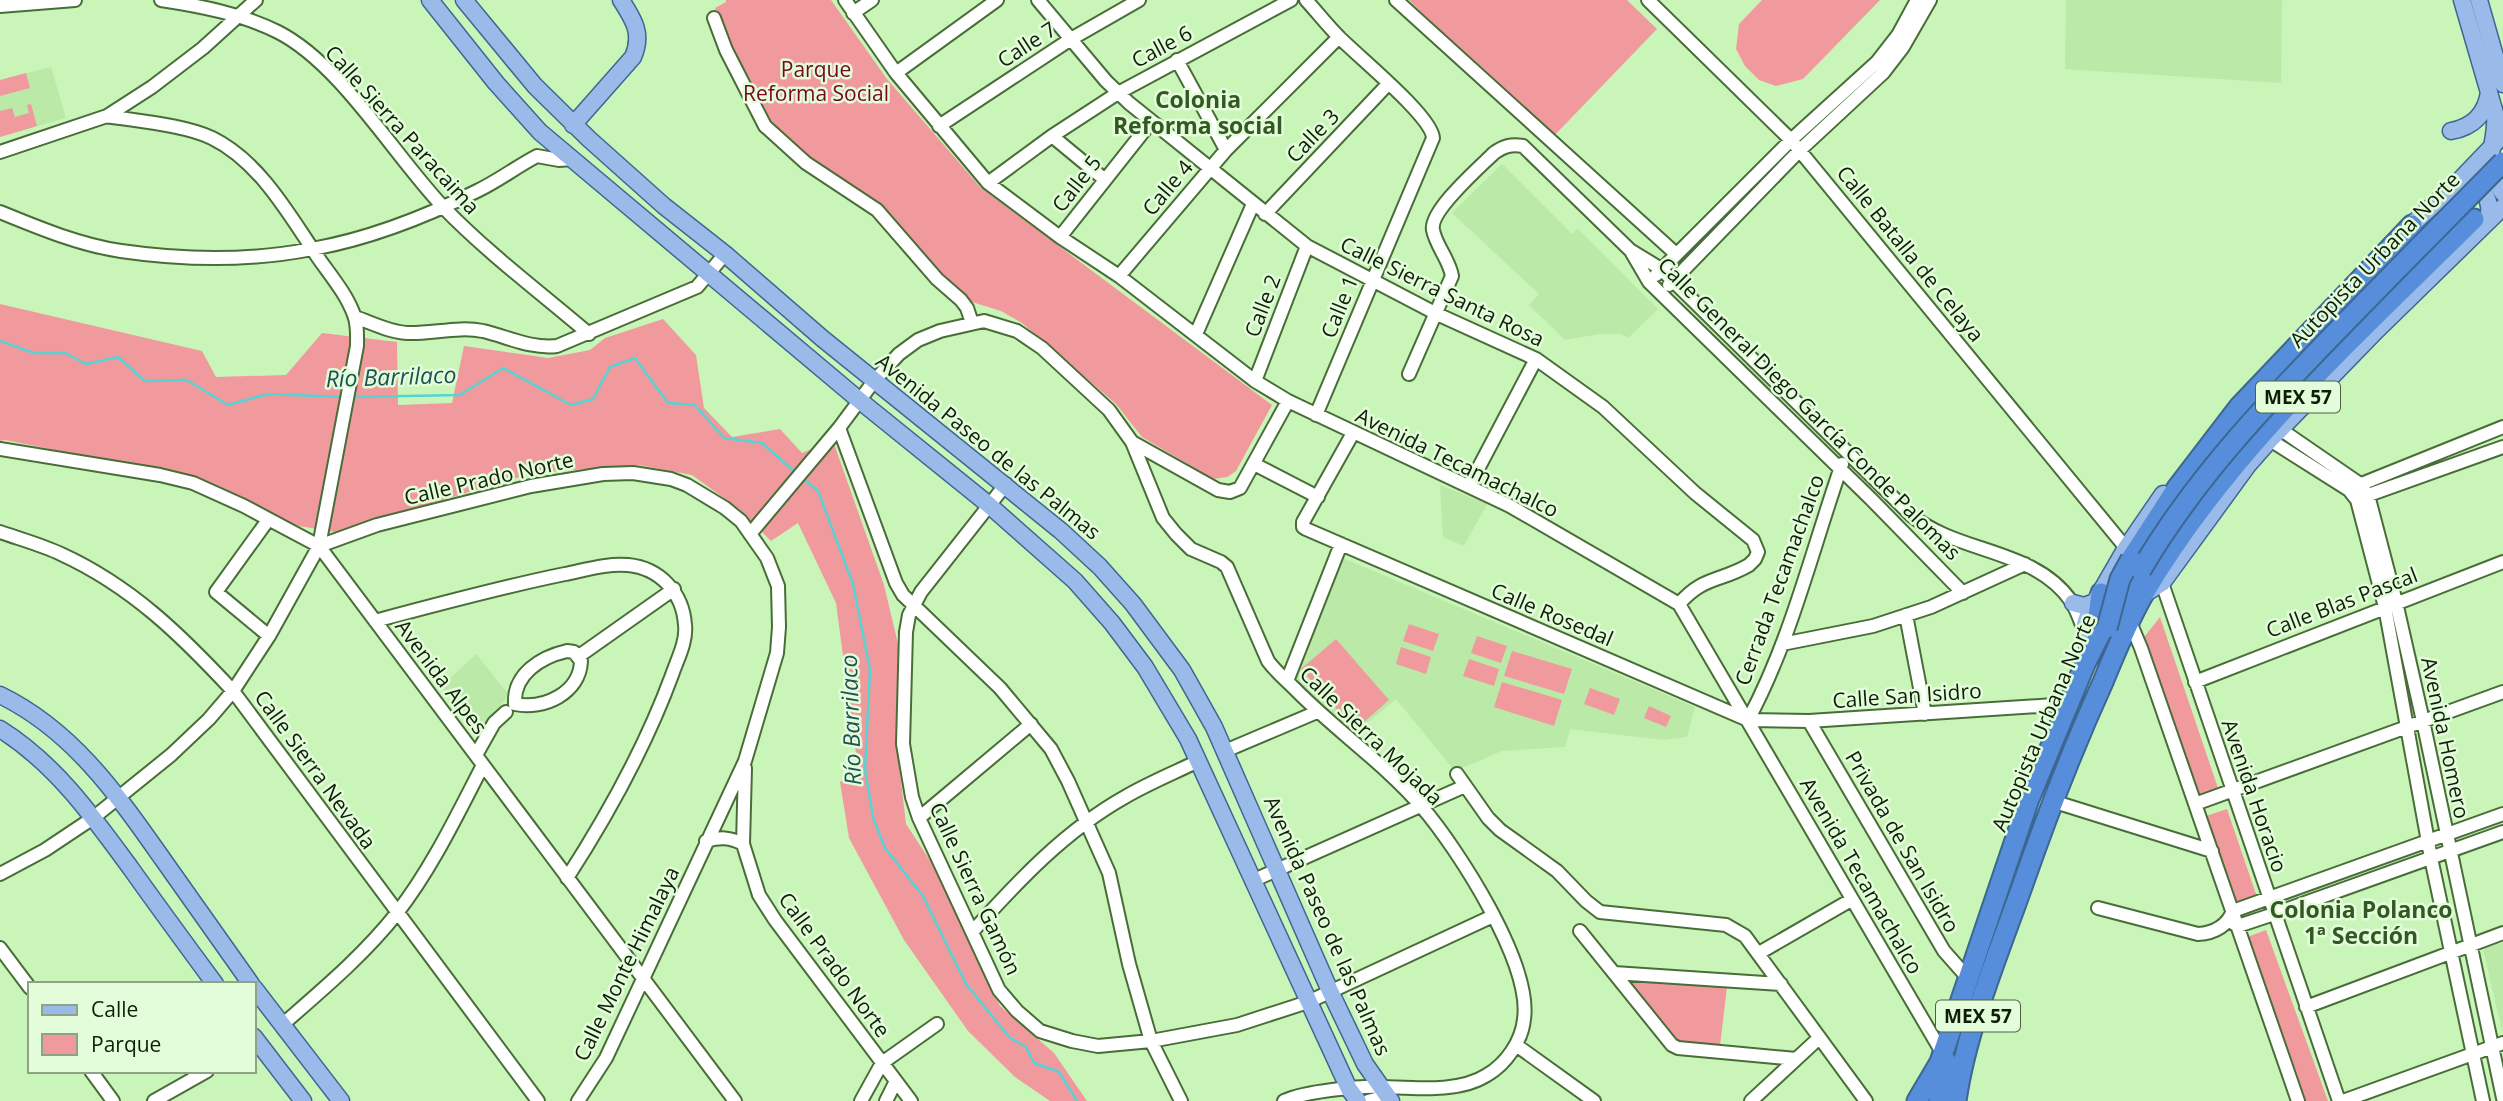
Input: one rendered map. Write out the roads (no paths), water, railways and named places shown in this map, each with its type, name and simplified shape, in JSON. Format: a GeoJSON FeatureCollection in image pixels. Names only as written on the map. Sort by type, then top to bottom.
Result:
{"type":"FeatureCollection","features":[{"type":"Feature","properties":{"kind":"highway","name":"Autopista Urbana Norte"},"geometry":{"type":"LineString","coordinates":[[1939,1101],[1944,1056],[2038,788],[2107,628],[2150,555],[2179,511],[2238,435],[2496,156]]}},
{"type":"Feature","properties":{"kind":"highway","name":"Autopista Urbana Norte"},"geometry":{"type":"LineString","coordinates":[[1950,1101],[1951,1083],[1957,1062],[2044,802],[2109,649],[2160,559],[2203,496],[2249,440],[2503,178]]}},
{"type":"Feature","properties":{"kind":"highway","name":"MEX 57"},"geometry":{"type":"LineString","coordinates":[[1944,1056],[2029,799],[2087,658],[2129,578],[2199,473],[2456,192]]}},
{"type":"Feature","properties":{"kind":"highway","name":"MEX 57"},"geometry":{"type":"LineString","coordinates":[[1956,1101],[1962,1069],[1984,995],[2052,801],[2144,594],[2201,509],[2257,440],[2350,342],[2481,219]]}},
{"type":"Feature","properties":{"kind":"highway"},"geometry":{"type":"LineString","coordinates":[[2107,628],[2120,579],[2159,513],[2224,425],[2412,225]]}},
{"type":"Feature","properties":{"kind":"highway"},"geometry":{"type":"LineString","coordinates":[[2087,658],[2099,621],[2098,598]]}},
{"type":"Feature","properties":{"kind":"highway"},"geometry":{"type":"LineString","coordinates":[[1917,1101],[1944,1056]]}},
{"type":"Feature","properties":{"kind":"highway"},"geometry":{"type":"LineString","coordinates":[[1922,1101],[1944,1056]]}},
{"type":"Feature","properties":{"kind":"main road","name":"Avenida Paseo de las Palmas"},"geometry":{"type":"LineString","coordinates":[[430,0],[496,83],[540,132],[859,400],[989,505],[1075,581],[1112,623],[1150,675],[1188,739],[1308,1002],[1354,1095]]}},
{"type":"Feature","properties":{"kind":"main road","name":"Avenida Paseo de las Palmas"},"geometry":{"type":"LineString","coordinates":[[464,0],[512,60],[573,125],[664,206],[725,254],[874,381],[1006,484],[1100,567],[1133,604],[1182,670],[1214,727],[1330,992],[1365,1064],[1386,1094]]}},
{"type":"Feature","properties":{"kind":"main road"},"geometry":{"type":"LineString","coordinates":[[573,125],[633,57],[636,50],[636,25],[621,0]]}},
{"type":"Feature","properties":{"kind":"main road"},"geometry":{"type":"LineString","coordinates":[[2462,0],[2496,88]]}},
{"type":"Feature","properties":{"kind":"main road"},"geometry":{"type":"LineString","coordinates":[[2479,0],[2496,88],[2494,164],[2503,178]]}},
{"type":"Feature","properties":{"kind":"main road"},"geometry":{"type":"LineString","coordinates":[[2451,131],[2465,127],[2477,119],[2496,88]]}},
{"type":"Feature","properties":{"kind":"main road"},"geometry":{"type":"LineString","coordinates":[[540,132],[547,119],[558,111]]}},
{"type":"Feature","properties":{"kind":"main road"},"geometry":{"type":"LineString","coordinates":[[2503,135],[2491,172],[2503,193]]}},
{"type":"Feature","properties":{"kind":"main road"},"geometry":{"type":"LineString","coordinates":[[572,159],[585,152],[589,139]]}},
{"type":"Feature","properties":{"kind":"main road"},"geometry":{"type":"LineString","coordinates":[[2087,658],[2086,617],[2128,545],[2178,472],[2234,402],[2390,243],[2456,192],[2496,156]]}},
{"type":"Feature","properties":{"kind":"main road"},"geometry":{"type":"LineString","coordinates":[[2144,594],[2162,583],[2248,465],[2490,208],[2483,192],[2471,184],[2456,192]]}},
{"type":"Feature","properties":{"kind":"main road"},"geometry":{"type":"LineString","coordinates":[[2481,219],[2503,207]]}},
{"type":"Feature","properties":{"kind":"main road"},"geometry":{"type":"LineString","coordinates":[[2073,604],[2084,606],[2098,598]]}},
{"type":"Feature","properties":{"kind":"main road"},"geometry":{"type":"LineString","coordinates":[[0,695],[33,713],[76,748],[119,797],[249,982]]}},
{"type":"Feature","properties":{"kind":"main road"},"geometry":{"type":"LineString","coordinates":[[1188,739],[1195,740],[1206,736],[1214,727]]}},
{"type":"Feature","properties":{"kind":"main road"},"geometry":{"type":"LineString","coordinates":[[0,729],[41,759],[64,783],[93,818],[214,982]]}},
{"type":"Feature","properties":{"kind":"main road"},"geometry":{"type":"LineString","coordinates":[[1206,777],[1228,758]]}},
{"type":"Feature","properties":{"kind":"main road"},"geometry":{"type":"LineString","coordinates":[[259,1006],[287,1031],[341,1101]]}},
{"type":"Feature","properties":{"kind":"main road"},"geometry":{"type":"LineString","coordinates":[[268,1056],[287,1031]]}},
{"type":"Feature","properties":{"kind":"main road"},"geometry":{"type":"LineString","coordinates":[[256,1040],[303,1101]]}},
{"type":"Feature","properties":{"kind":"main road"},"geometry":{"type":"LineString","coordinates":[[1910,1101],[1944,1056]]}},
{"type":"Feature","properties":{"kind":"street"},"geometry":{"type":"LineString","coordinates":[[0,6],[75,0]]}},
{"type":"Feature","properties":{"kind":"street","name":"Calle Sierra Paracaima"},"geometry":{"type":"LineString","coordinates":[[161,0],[239,16],[280,33],[316,59],[344,88],[443,207],[466,230],[589,334]]}},
{"type":"Feature","properties":{"kind":"street"},"geometry":{"type":"LineString","coordinates":[[0,152],[107,116],[162,79],[256,0]]}},
{"type":"Feature","properties":{"kind":"street","name":"Avenida Tecamachalco"},"geometry":{"type":"LineString","coordinates":[[845,0],[895,73],[988,183],[1060,237],[1119,276],[1255,381],[1316,415],[1510,506],[1679,604],[1944,1056]]}},
{"type":"Feature","properties":{"kind":"street"},"geometry":{"type":"LineString","coordinates":[[853,13],[872,0]]}},
{"type":"Feature","properties":{"kind":"street"},"geometry":{"type":"LineString","coordinates":[[895,73],[997,0]]}},
{"type":"Feature","properties":{"kind":"street","name":"Calle Sierra Santa Rosa"},"geometry":{"type":"LineString","coordinates":[[1038,0],[1118,93],[1307,246],[1437,314],[1536,359],[1603,407],[1695,493],[1753,540],[1758,552],[1749,565],[1690,590],[1679,604]]}},
{"type":"Feature","properties":{"kind":"street","name":"Calle 7"},"geometry":{"type":"LineString","coordinates":[[939,126],[1070,39],[1139,0]]}},
{"type":"Feature","properties":{"kind":"street","name":"Calle 6"},"geometry":{"type":"LineString","coordinates":[[988,183],[1052,136],[1118,93],[1291,0]]}},
{"type":"Feature","properties":{"kind":"street"},"geometry":{"type":"LineString","coordinates":[[1306,0],[1339,37],[1390,83]]}},
{"type":"Feature","properties":{"kind":"street","name":"Calle General Diego García Conde Palomas"},"geometry":{"type":"LineString","coordinates":[[1396,0],[1676,254]]}},
{"type":"Feature","properties":{"kind":"street","name":"Calle Batalla de Celaya"},"geometry":{"type":"LineString","coordinates":[[1648,0],[1799,142]]}},
{"type":"Feature","properties":{"kind":"street","name":"Calle Batalla de Celaya"},"geometry":{"type":"LineString","coordinates":[[1658,0],[1799,142],[2128,545]]}},
{"type":"Feature","properties":{"kind":"street"},"geometry":{"type":"LineString","coordinates":[[1661,294],[1799,142],[1877,62],[1898,35],[1917,0]]}},
{"type":"Feature","properties":{"kind":"street"},"geometry":{"type":"LineString","coordinates":[[1649,282],[1799,142],[1883,73],[1903,47],[1930,0]]}},
{"type":"Feature","properties":{"kind":"street"},"geometry":{"type":"LineString","coordinates":[[714,18],[726,50],[765,126],[806,163],[877,210],[937,279],[961,300],[972,323],[918,340],[898,354],[750,534]]}},
{"type":"Feature","properties":{"kind":"street","name":"Calle 4"},"geometry":{"type":"LineString","coordinates":[[1119,276],[1226,150],[1339,37]]}},
{"type":"Feature","properties":{"kind":"street"},"geometry":{"type":"LineString","coordinates":[[1177,60],[1226,150]]}},
{"type":"Feature","properties":{"kind":"street","name":"Calle 1"},"geometry":{"type":"LineString","coordinates":[[1316,415],[1433,138],[1430,127],[1390,83]]}},
{"type":"Feature","properties":{"kind":"street","name":"Calle 3"},"geometry":{"type":"LineString","coordinates":[[1265,214],[1390,83]]}},
{"type":"Feature","properties":{"kind":"street"},"geometry":{"type":"LineString","coordinates":[[0,874],[44,850],[93,818],[171,755],[209,719],[233,691],[269,636],[319,545],[358,333],[347,298],[277,198],[238,155],[210,137],[107,116]]}},
{"type":"Feature","properties":{"kind":"street","name":"Calle 5"},"geometry":{"type":"LineString","coordinates":[[1060,237],[1151,122]]}},
{"type":"Feature","properties":{"kind":"street"},"geometry":{"type":"LineString","coordinates":[[1052,136],[1104,179]]}},
{"type":"Feature","properties":{"kind":"street","name":"Calle General Diego García Conde Palomas"},"geometry":{"type":"LineString","coordinates":[[1437,314],[1451,276],[1449,264],[1433,230],[1436,215],[1494,153],[1503,147],[1523,146],[1630,250],[1661,269],[1911,515],[1932,531],[2025,564],[2056,584],[2073,604],[2085,631]]}},
{"type":"Feature","properties":{"kind":"street"},"geometry":{"type":"LineString","coordinates":[[0,212],[66,237],[120,251],[222,257],[313,249],[420,217],[497,181],[537,156],[559,160],[572,159]]}},
{"type":"Feature","properties":{"kind":"street"},"geometry":{"type":"LineString","coordinates":[[1196,334],[1254,204]]}},
{"type":"Feature","properties":{"kind":"street","name":"Calle 2"},"geometry":{"type":"LineString","coordinates":[[1255,381],[1307,246]]}},
{"type":"Feature","properties":{"kind":"street","name":"Calle General Diego García Conde Palomas"},"geometry":{"type":"LineString","coordinates":[[1630,250],[1649,282],[1964,593]]}},
{"type":"Feature","properties":{"kind":"street"},"geometry":{"type":"LineString","coordinates":[[355,317],[407,333],[481,331],[543,348],[557,346],[697,287],[725,254]]}},
{"type":"Feature","properties":{"kind":"street"},"geometry":{"type":"LineString","coordinates":[[1409,374],[1437,314]]}},
{"type":"Feature","properties":{"kind":"street","name":"Calle Sierra Mojada"},"geometry":{"type":"LineString","coordinates":[[972,323],[984,321],[1017,331],[1042,348],[1109,410],[1132,442],[1163,517],[1191,549],[1221,562],[1227,568],[1268,662],[1317,712],[1374,758],[1421,806],[1450,842],[1493,916],[1514,962],[1523,995],[1524,1019],[1516,1045],[1505,1060],[1487,1076],[1469,1082],[1409,1088],[1368,1101]]}},
{"type":"Feature","properties":{"kind":"street"},"geometry":{"type":"LineString","coordinates":[[1469,486],[1536,359]]}},
{"type":"Feature","properties":{"kind":"street"},"geometry":{"type":"LineString","coordinates":[[1132,442],[1219,489],[1230,492],[1240,488],[1288,401]]}},
{"type":"Feature","properties":{"kind":"street"},"geometry":{"type":"LineString","coordinates":[[838,428],[895,583],[912,606],[978,666],[1031,723],[1051,749],[1087,821],[1109,873],[1129,964],[1151,1041],[1181,1101]]}},
{"type":"Feature","properties":{"kind":"street"},"geometry":{"type":"LineString","coordinates":[[2359,492],[2503,428]]}},
{"type":"Feature","properties":{"kind":"street"},"geometry":{"type":"LineString","coordinates":[[1254,464],[1318,497],[1353,433]]}},
{"type":"Feature","properties":{"kind":"street"},"geometry":{"type":"LineString","coordinates":[[2275,435],[2359,492]]}},
{"type":"Feature","properties":{"kind":"street"},"geometry":{"type":"LineString","coordinates":[[2359,492],[2503,447]]}},
{"type":"Feature","properties":{"kind":"street","name":"Avenida Alpes"},"geometry":{"type":"LineString","coordinates":[[0,449],[160,475],[193,483],[319,545],[735,1101]]}},
{"type":"Feature","properties":{"kind":"street","name":"Cerrada Tecamachalco"},"geometry":{"type":"LineString","coordinates":[[1748,720],[1767,684],[1782,644],[1846,452]]}},
{"type":"Feature","properties":{"kind":"street","name":"Calle Prado Norte"},"geometry":{"type":"LineString","coordinates":[[319,545],[377,525],[531,485],[603,474],[633,473],[671,478],[725,508],[741,522],[767,558],[778,586],[778,653],[745,761],[706,841]]}},
{"type":"Feature","properties":{"kind":"street"},"geometry":{"type":"LineString","coordinates":[[912,606],[1006,484]]}},
{"type":"Feature","properties":{"kind":"street"},"geometry":{"type":"LineString","coordinates":[[1871,499],[1883,488]]}},
{"type":"Feature","properties":{"kind":"street","name":"Avenida Homero"},"geometry":{"type":"LineString","coordinates":[[2359,492],[2423,721],[2470,945],[2498,1045],[2503,1098]]}},
{"type":"Feature","properties":{"kind":"street","name":"Calle Rosedal"},"geometry":{"type":"LineString","coordinates":[[1318,497],[1303,522],[1303,527],[1748,720]]}},
{"type":"Feature","properties":{"kind":"street"},"geometry":{"type":"LineString","coordinates":[[268,520],[216,592],[269,636]]}},
{"type":"Feature","properties":{"kind":"street","name":"Calle Sierra Nevada"},"geometry":{"type":"LineString","coordinates":[[0,531],[58,552],[92,569],[132,596],[169,625],[233,691],[538,1101]]}},
{"type":"Feature","properties":{"kind":"street"},"geometry":{"type":"LineString","coordinates":[[1287,681],[1341,544]]}},
{"type":"Feature","properties":{"kind":"street","name":"Calle Blas Pascal"},"geometry":{"type":"LineString","coordinates":[[2195,682],[2503,562]]}},
{"type":"Feature","properties":{"kind":"street"},"geometry":{"type":"LineString","coordinates":[[1782,644],[1873,626],[1931,607],[2025,564]]}},
{"type":"Feature","properties":{"kind":"street"},"geometry":{"type":"LineString","coordinates":[[374,621],[505,586],[627,565],[652,573],[674,589],[682,606],[686,626],[683,644],[622,789],[567,878]]}},
{"type":"Feature","properties":{"kind":"street","name":"Avenida Horacio"},"geometry":{"type":"LineString","coordinates":[[2162,583],[2306,1007],[2341,1101]]}},
{"type":"Feature","properties":{"kind":"street"},"geometry":{"type":"LineString","coordinates":[[579,656],[674,589]]}},
{"type":"Feature","properties":{"kind":"street","name":"Avenida Homero"},"geometry":{"type":"LineString","coordinates":[[2391,604],[2431,858],[2483,1101]]}},
{"type":"Feature","properties":{"kind":"street","name":"Calle Sierra Gamón"},"geometry":{"type":"LineString","coordinates":[[912,606],[906,632],[903,744],[912,797],[919,818],[999,990],[1017,1011],[1040,1031],[1098,1046],[1151,1041],[1237,1026],[1308,1002],[1493,916]]}},
{"type":"Feature","properties":{"kind":"street"},"geometry":{"type":"LineString","coordinates":[[1906,615],[1926,714]]}},
{"type":"Feature","properties":{"kind":"street"},"geometry":{"type":"LineString","coordinates":[[2130,622],[2298,1101]]}},
{"type":"Feature","properties":{"kind":"street"},"geometry":{"type":"LineString","coordinates":[[567,652],[574,652],[579,656],[581,672],[565,692],[549,702],[537,705],[515,704],[518,686],[534,665],[545,658],[567,652]]}},
{"type":"Feature","properties":{"kind":"street"},"geometry":{"type":"LineString","coordinates":[[2195,804],[2503,692]]}},
{"type":"Feature","properties":{"kind":"street","name":"Calle San Isidro"},"geometry":{"type":"LineString","coordinates":[[1748,720],[1809,721],[2068,704]]}},
{"type":"Feature","properties":{"kind":"street"},"geometry":{"type":"LineString","coordinates":[[287,1031],[396,913],[430,864],[480,760],[494,723],[506,712]]}},
{"type":"Feature","properties":{"kind":"street"},"geometry":{"type":"LineString","coordinates":[[1228,758],[1317,712]]}},
{"type":"Feature","properties":{"kind":"street","name":"Privada de San Isidro"},"geometry":{"type":"LineString","coordinates":[[1809,721],[1944,951],[1968,977]]}},
{"type":"Feature","properties":{"kind":"street"},"geometry":{"type":"LineString","coordinates":[[919,818],[1031,723]]}},
{"type":"Feature","properties":{"kind":"street","name":"Calle Prado Norte"},"geometry":{"type":"LineString","coordinates":[[745,761],[743,844],[759,895],[911,1101]]}},
{"type":"Feature","properties":{"kind":"street"},"geometry":{"type":"LineString","coordinates":[[972,931],[1021,878],[1087,821],[1125,797],[1198,761]]}},
{"type":"Feature","properties":{"kind":"street"},"geometry":{"type":"LineString","coordinates":[[1457,774],[1488,818],[1500,830],[1557,872],[1600,912],[1726,925],[1745,936],[1866,1101]]}},
{"type":"Feature","properties":{"kind":"street"},"geometry":{"type":"LineString","coordinates":[[1252,881],[1465,786]]}},
{"type":"Feature","properties":{"kind":"street"},"geometry":{"type":"LineString","coordinates":[[2052,801],[2212,851]]}},
{"type":"Feature","properties":{"kind":"street"},"geometry":{"type":"LineString","coordinates":[[2098,908],[2198,934],[2215,930],[2269,899],[2503,814]]}},
{"type":"Feature","properties":{"kind":"street"},"geometry":{"type":"LineString","coordinates":[[2233,919],[2274,914],[2503,832]]}},
{"type":"Feature","properties":{"kind":"street"},"geometry":{"type":"LineString","coordinates":[[706,841],[732,838],[743,844]]}},
{"type":"Feature","properties":{"kind":"street","name":"Calle Monte Himalaya"},"geometry":{"type":"LineString","coordinates":[[578,1101],[606,1058],[706,841]]}},
{"type":"Feature","properties":{"kind":"street"},"geometry":{"type":"LineString","coordinates":[[1759,953],[1851,900]]}},
{"type":"Feature","properties":{"kind":"street"},"geometry":{"type":"LineString","coordinates":[[1580,931],[1667,1041],[1678,1048],[1796,1059]]}},
{"type":"Feature","properties":{"kind":"street"},"geometry":{"type":"LineString","coordinates":[[2306,1007],[2503,933]]}},
{"type":"Feature","properties":{"kind":"street"},"geometry":{"type":"LineString","coordinates":[[0,948],[28,985]]}},
{"type":"Feature","properties":{"kind":"street"},"geometry":{"type":"LineString","coordinates":[[1614,973],[1781,984]]}},
{"type":"Feature","properties":{"kind":"street"},"geometry":{"type":"LineString","coordinates":[[861,1101],[882,1063],[937,1024]]}},
{"type":"Feature","properties":{"kind":"street"},"geometry":{"type":"LineString","coordinates":[[1751,1101],[1819,1038]]}},
{"type":"Feature","properties":{"kind":"street"},"geometry":{"type":"LineString","coordinates":[[1516,1045],[1594,1101]]}},
{"type":"Feature","properties":{"kind":"street"},"geometry":{"type":"LineString","coordinates":[[2341,1101],[2498,1045]]}},
{"type":"Feature","properties":{"kind":"street"},"geometry":{"type":"LineString","coordinates":[[92,1073],[113,1101]]}},
{"type":"Feature","properties":{"kind":"street"},"geometry":{"type":"LineString","coordinates":[[154,1101],[203,1073]]}},
{"type":"Feature","properties":{"kind":"street"},"geometry":{"type":"LineString","coordinates":[[886,1101],[896,1081]]}},
{"type":"Feature","properties":{"kind":"street","name":"Calle Sierra Mojada"},"geometry":{"type":"LineString","coordinates":[[1284,1101],[1296,1096],[1386,1094]]}},
{"type":"Feature","properties":{"kind":"waterway","name":"Río Barrilaco"},"geometry":{"type":"LineString","coordinates":[[0,341],[34,353],[65,353],[86,364],[118,357],[145,381],[187,380],[228,405],[268,394],[345,397]]}},
{"type":"Feature","properties":{"kind":"waterway","name":"Río Barrilaco"},"geometry":{"type":"LineString","coordinates":[[351,397],[460,395],[503,368],[571,405],[593,399],[610,367],[635,358],[668,403],[695,405],[724,438],[762,443],[796,473]]}},
{"type":"Feature","properties":{"kind":"waterway","name":"Río Barrilaco"},"geometry":{"type":"LineString","coordinates":[[801,477],[818,491],[853,584],[870,670],[865,769],[873,818],[885,848],[923,896],[966,984],[1009,1037],[1026,1047],[1034,1063],[1059,1072],[1077,1101]]}},
{"type":"Feature","properties":{"kind":"district","name":"Colonia Reforma social"},"geometry":{"type":"Point","coordinates":[1198,113]}},
{"type":"Feature","properties":{"kind":"district","name":"Colonia Polanco 1ª Sección"},"geometry":{"type":"Point","coordinates":[2361,923]}},
{"type":"Feature","properties":{"kind":"park label","name":"Parque Reforma Social"},"geometry":{"type":"Point","coordinates":[816,82]}}]}
